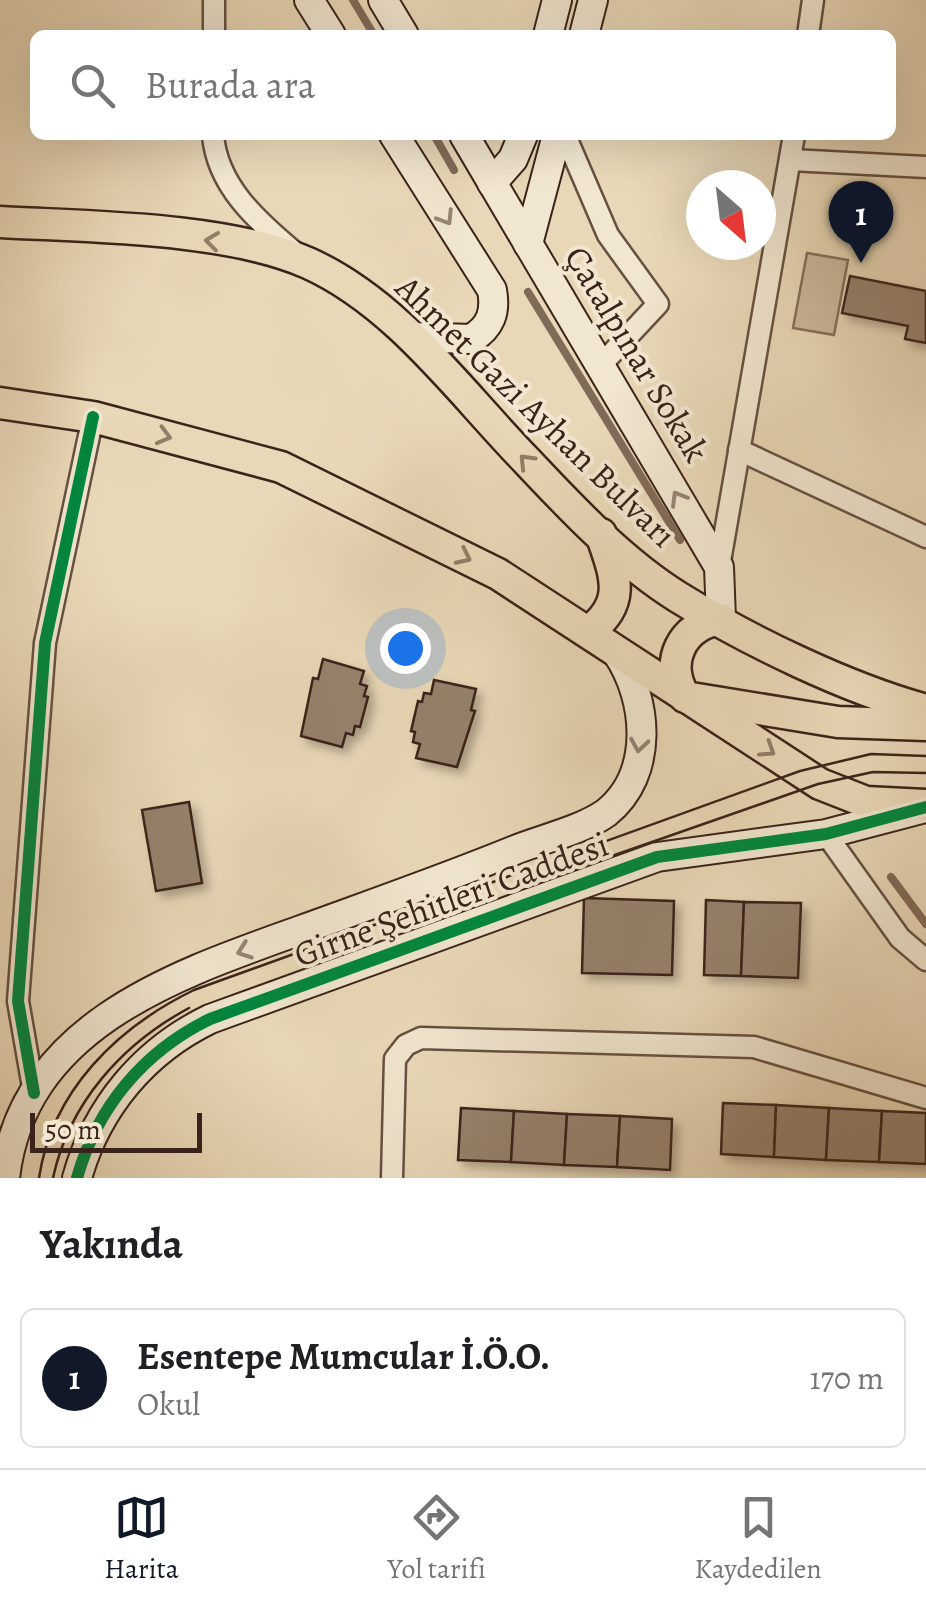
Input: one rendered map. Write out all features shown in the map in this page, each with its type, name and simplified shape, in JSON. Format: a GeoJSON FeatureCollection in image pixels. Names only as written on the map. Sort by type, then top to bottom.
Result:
{"type":"FeatureCollection","features":[{"type":"Feature","properties":{"kind":"main road","name":"Ahmet Gazi Ayhan Bulvarı"},"geometry":{"type":"LineString","coordinates":[[0,222],[112,228],[227,242],[306,262],[348,284],[411,337],[601,534],[676,596],[832,676],[926,710]]}},
{"type":"Feature","properties":{"kind":"main road"},"geometry":{"type":"LineString","coordinates":[[0,403],[94,417],[281,467],[498,574],[820,784],[866,802],[926,806]]}},
{"type":"Feature","properties":{"kind":"main road"},"geometry":{"type":"LineString","coordinates":[[588,632],[611,611],[617,596],[601,534]]}},
{"type":"Feature","properties":{"kind":"main road"},"geometry":{"type":"LineString","coordinates":[[685,696],[676,678],[678,649],[691,631],[721,619]]}},
{"type":"Feature","properties":{"kind":"main road"},"geometry":{"type":"LineString","coordinates":[[685,696],[838,722],[926,725]]}},
{"type":"Feature","properties":{"kind":"street"},"geometry":{"type":"LineString","coordinates":[[214,0],[214,30]]}},
{"type":"Feature","properties":{"kind":"street"},"geometry":{"type":"LineString","coordinates":[[309,0],[328,30]]}},
{"type":"Feature","properties":{"kind":"street"},"geometry":{"type":"LineString","coordinates":[[383,0],[401,30]]}},
{"type":"Feature","properties":{"kind":"street"},"geometry":{"type":"LineString","coordinates":[[549,30],[558,0]]}},
{"type":"Feature","properties":{"kind":"street"},"geometry":{"type":"LineString","coordinates":[[585,30],[593,0]]}},
{"type":"Feature","properties":{"kind":"street"},"geometry":{"type":"LineString","coordinates":[[809,30],[813,0]]}},
{"type":"Feature","properties":{"kind":"street"},"geometry":{"type":"LineString","coordinates":[[213,140],[214,158],[230,186],[258,222],[306,262]]}},
{"type":"Feature","properties":{"kind":"street"},"geometry":{"type":"LineString","coordinates":[[397,140],[492,290],[495,307],[487,326],[471,339],[411,337]]}},
{"type":"Feature","properties":{"kind":"street","name":"Çatalpınar Sokak"},"geometry":{"type":"LineString","coordinates":[[467,140],[718,567],[721,619]]}},
{"type":"Feature","properties":{"kind":"street"},"geometry":{"type":"LineString","coordinates":[[492,182],[513,159],[521,140]]}},
{"type":"Feature","properties":{"kind":"street"},"geometry":{"type":"LineString","coordinates":[[528,244],[559,140]]}},
{"type":"Feature","properties":{"kind":"street"},"geometry":{"type":"LineString","coordinates":[[563,140],[608,236],[658,304],[600,366]]}},
{"type":"Feature","properties":{"kind":"street"},"geometry":{"type":"LineString","coordinates":[[718,567],[793,140]]}},
{"type":"Feature","properties":{"kind":"street"},"geometry":{"type":"LineString","coordinates":[[790,160],[926,168]]}},
{"type":"Feature","properties":{"kind":"street"},"geometry":{"type":"LineString","coordinates":[[34,1093],[18,1001],[45,642],[94,417]]}},
{"type":"Feature","properties":{"kind":"street"},"geometry":{"type":"LineString","coordinates":[[739,450],[926,537]]}},
{"type":"Feature","properties":{"kind":"street","name":"Girne Şehitleri Caddesi"},"geometry":{"type":"LineString","coordinates":[[5,1178],[13,1141],[34,1093],[82,1035],[123,1004],[172,978],[605,814],[634,772],[642,740],[635,685],[617,653]]}},
{"type":"Feature","properties":{"kind":"street","name":"Girne Şehitleri Caddesi"},"geometry":{"type":"LineString","coordinates":[[77,1178],[92,1137],[119,1092],[154,1054],[210,1018],[657,858],[826,834],[926,806]]}},
{"type":"Feature","properties":{"kind":"street"},"geometry":{"type":"LineString","coordinates":[[826,834],[900,938],[926,960]]}},
{"type":"Feature","properties":{"kind":"street"},"geometry":{"type":"LineString","coordinates":[[392,1178],[395,1059],[406,1044],[421,1038],[754,1047],[926,1098]]}},
{"type":"Feature","properties":{"kind":"shaded area"},"geometry":{"type":"Polygon","coordinates":[[[807,253],[848,260],[834,335],[793,328],[807,253]]]}},
{"type":"Feature","properties":{"kind":"building"},"geometry":{"type":"Polygon","coordinates":[[[850,276],[926,291],[926,343],[905,339],[908,326],[842,313],[850,276]]]}},
{"type":"Feature","properties":{"kind":"building"},"geometry":{"type":"Polygon","coordinates":[[[323,659],[364,671],[360,684],[367,686],[364,696],[368,697],[360,727],[355,726],[353,735],[346,733],[342,747],[301,736],[313,678],[318,679],[323,659]]]}},
{"type":"Feature","properties":{"kind":"building"},"geometry":{"type":"Polygon","coordinates":[[[434,680],[476,689],[471,710],[475,711],[457,767],[416,758],[420,744],[413,742],[415,732],[411,731],[418,701],[422,702],[424,693],[431,694],[434,680]]]}},
{"type":"Feature","properties":{"kind":"building"},"geometry":{"type":"Polygon","coordinates":[[[189,802],[202,883],[156,891],[142,810],[189,802]]]}},
{"type":"Feature","properties":{"kind":"building"},"geometry":{"type":"Polygon","coordinates":[[[584,898],[674,901],[672,975],[582,973],[584,898]]]}},
{"type":"Feature","properties":{"kind":"building"},"geometry":{"type":"Polygon","coordinates":[[[706,900],[744,902],[741,976],[704,975],[706,900]]]}},
{"type":"Feature","properties":{"kind":"building"},"geometry":{"type":"Polygon","coordinates":[[[744,902],[801,903],[798,978],[741,976],[744,902]]]}},
{"type":"Feature","properties":{"kind":"building"},"geometry":{"type":"Polygon","coordinates":[[[723,1103],[776,1105],[774,1157],[721,1154],[723,1103]]]}},
{"type":"Feature","properties":{"kind":"building"},"geometry":{"type":"Polygon","coordinates":[[[776,1105],[829,1108],[826,1160],[774,1157],[776,1105]]]}},
{"type":"Feature","properties":{"kind":"building"},"geometry":{"type":"Polygon","coordinates":[[[461,1108],[514,1111],[511,1162],[458,1160],[461,1108]]]}},
{"type":"Feature","properties":{"kind":"building"},"geometry":{"type":"Polygon","coordinates":[[[829,1108],[882,1111],[879,1162],[826,1160],[829,1108]]]}},
{"type":"Feature","properties":{"kind":"building"},"geometry":{"type":"Polygon","coordinates":[[[514,1111],[567,1114],[564,1165],[511,1162],[514,1111]]]}},
{"type":"Feature","properties":{"kind":"building"},"geometry":{"type":"Polygon","coordinates":[[[882,1111],[926,1113],[926,1164],[879,1162],[882,1111]]]}},
{"type":"Feature","properties":{"kind":"building"},"geometry":{"type":"Polygon","coordinates":[[[567,1114],[620,1116],[617,1167],[564,1165],[567,1114]]]}},
{"type":"Feature","properties":{"kind":"building"},"geometry":{"type":"Polygon","coordinates":[[[620,1116],[672,1119],[670,1170],[617,1167],[620,1116]]]}},
{"type":"Feature","properties":{"kind":"waterway"},"geometry":{"type":"LineString","coordinates":[[353,0],[371,30]]}},
{"type":"Feature","properties":{"kind":"waterway"},"geometry":{"type":"LineString","coordinates":[[437,140],[454,170]]}},
{"type":"Feature","properties":{"kind":"waterway"},"geometry":{"type":"LineString","coordinates":[[528,292],[680,540]]}},
{"type":"Feature","properties":{"kind":"waterway"},"geometry":{"type":"LineString","coordinates":[[891,877],[926,924]]}},
{"type":"Feature","properties":{"kind":"tram line"},"geometry":{"type":"LineString","coordinates":[[39,1178],[58,1117],[93,1065],[140,1023],[194,990],[800,771],[871,754],[926,756]]}},
{"type":"Feature","properties":{"kind":"tram line"},"geometry":{"type":"LineString","coordinates":[[546,879],[818,784],[873,772],[926,773]]}},
{"type":"Feature","properties":{"kind":"tram line"},"geometry":{"type":"LineString","coordinates":[[53,1178],[72,1125],[102,1078],[142,1039],[189,1008]]}},
{"type":"Feature","properties":{"kind":"cycle path"},"geometry":{"type":"LineString","coordinates":[[34,1093],[18,1001],[45,643],[93,417]]}},
{"type":"Feature","properties":{"kind":"cycle path"},"geometry":{"type":"LineString","coordinates":[[77,1178],[97,1128],[126,1084],[164,1047],[210,1019],[657,857],[826,834],[926,807]]}},
{"type":"Feature","properties":{"kind":"place","name":"Esentepe Mumcular İ.Ö.O."},"geometry":{"type":"Point","coordinates":[861,263]}}]}
